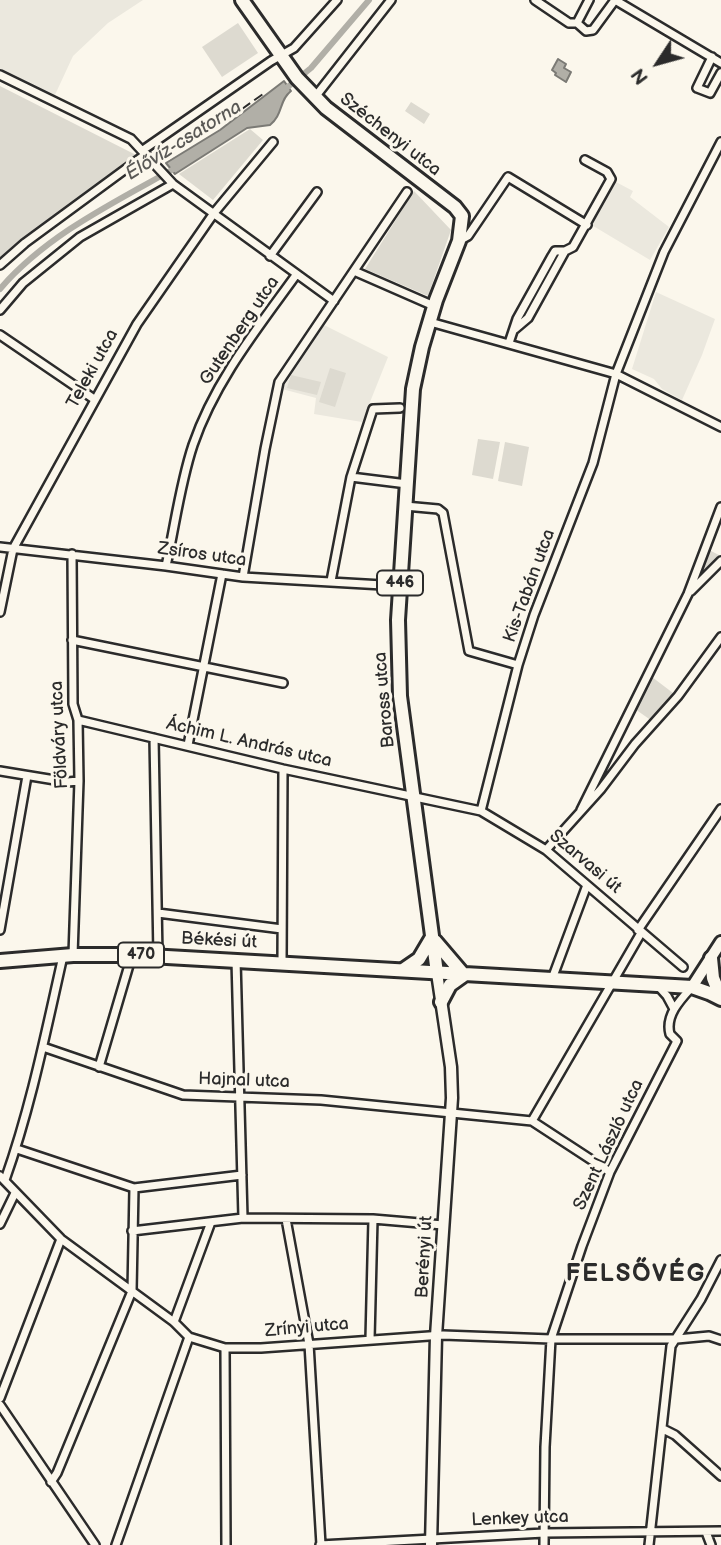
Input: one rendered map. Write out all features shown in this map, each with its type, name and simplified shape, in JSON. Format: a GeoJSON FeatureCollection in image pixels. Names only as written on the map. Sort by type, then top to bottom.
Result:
{"type":"FeatureCollection","features":[{"type":"Feature","properties":{"kind":"main road","name":"446"},"geometry":{"type":"LineString","coordinates":[[242,0],[284,61],[311,94]]}},
{"type":"Feature","properties":{"kind":"main road","name":"Széchenyi utca"},"geometry":{"type":"LineString","coordinates":[[311,94],[462,216],[459,241]]}},
{"type":"Feature","properties":{"kind":"main road","name":"446"},"geometry":{"type":"LineString","coordinates":[[430,322],[459,241]]}},
{"type":"Feature","properties":{"kind":"main road","name":"Baross utca"},"geometry":{"type":"LineString","coordinates":[[430,322],[417,369],[411,422],[400,586],[398,677],[437,973]]}},
{"type":"Feature","properties":{"kind":"main road"},"geometry":{"type":"LineString","coordinates":[[403,970],[419,959],[432,937],[464,975]]}},
{"type":"Feature","properties":{"kind":"main road"},"geometry":{"type":"LineString","coordinates":[[692,987],[721,942]]}},
{"type":"Feature","properties":{"kind":"main road","name":"Békési út"},"geometry":{"type":"LineString","coordinates":[[0,961],[132,955],[437,973]]}},
{"type":"Feature","properties":{"kind":"main road"},"geometry":{"type":"LineString","coordinates":[[711,958],[713,978],[721,999]]}},
{"type":"Feature","properties":{"kind":"main road"},"geometry":{"type":"LineString","coordinates":[[437,973],[692,987],[721,999]]}},
{"type":"Feature","properties":{"kind":"main road"},"geometry":{"type":"LineString","coordinates":[[441,1002],[450,985],[464,975]]}},
{"type":"Feature","properties":{"kind":"street"},"geometry":{"type":"LineString","coordinates":[[0,265],[145,152],[284,61],[337,0]]}},
{"type":"Feature","properties":{"kind":"street"},"geometry":{"type":"LineString","coordinates":[[311,94],[391,0]]}},
{"type":"Feature","properties":{"kind":"street"},"geometry":{"type":"LineString","coordinates":[[535,0],[569,23],[577,23],[586,31],[593,30],[615,0],[721,63]]}},
{"type":"Feature","properties":{"kind":"street"},"geometry":{"type":"LineString","coordinates":[[577,23],[589,0]]}},
{"type":"Feature","properties":{"kind":"street"},"geometry":{"type":"LineString","coordinates":[[712,57],[697,88],[710,93],[721,73]]}},
{"type":"Feature","properties":{"kind":"street"},"geometry":{"type":"LineString","coordinates":[[0,75],[131,139],[170,181],[334,301]]}},
{"type":"Feature","properties":{"kind":"street","name":"Teleki utca"},"geometry":{"type":"LineString","coordinates":[[0,612],[13,549],[137,324],[214,214],[273,142]]}},
{"type":"Feature","properties":{"kind":"street","name":"Kis-Tabán utca"},"geometry":{"type":"LineString","coordinates":[[481,811],[518,665],[534,615],[593,463],[616,374],[664,253],[721,142]]}},
{"type":"Feature","properties":{"kind":"street"},"geometry":{"type":"LineString","coordinates":[[509,343],[515,329],[528,318],[565,251],[573,247],[587,225],[611,179],[607,172],[584,160]]}},
{"type":"Feature","properties":{"kind":"street"},"geometry":{"type":"LineString","coordinates":[[459,241],[468,236],[508,177],[587,225]]}},
{"type":"Feature","properties":{"kind":"street"},"geometry":{"type":"LineString","coordinates":[[0,310],[23,283],[80,237],[170,181]]}},
{"type":"Feature","properties":{"kind":"street"},"geometry":{"type":"LineString","coordinates":[[270,256],[317,192]]}},
{"type":"Feature","properties":{"kind":"street"},"geometry":{"type":"LineString","coordinates":[[243,577],[279,382],[407,192]]}},
{"type":"Feature","properties":{"kind":"street"},"geometry":{"type":"LineString","coordinates":[[354,271],[434,306]]}},
{"type":"Feature","properties":{"kind":"street","name":"Gutenberg utca"},"geometry":{"type":"LineString","coordinates":[[166,566],[183,484],[204,418],[226,372],[296,275]]}},
{"type":"Feature","properties":{"kind":"street"},"geometry":{"type":"LineString","coordinates":[[430,322],[616,374],[721,427]]}},
{"type":"Feature","properties":{"kind":"street"},"geometry":{"type":"LineString","coordinates":[[0,335],[94,399]]}},
{"type":"Feature","properties":{"kind":"street"},"geometry":{"type":"LineString","coordinates":[[331,581],[351,477],[373,409],[400,408]]}},
{"type":"Feature","properties":{"kind":"street"},"geometry":{"type":"LineString","coordinates":[[351,477],[407,484]]}},
{"type":"Feature","properties":{"kind":"street"},"geometry":{"type":"LineString","coordinates":[[405,506],[438,509],[443,513],[469,651],[518,665]]}},
{"type":"Feature","properties":{"kind":"street"},"geometry":{"type":"LineString","coordinates":[[581,810],[688,594],[721,507]]}},
{"type":"Feature","properties":{"kind":"street","name":"Zsíros utca"},"geometry":{"type":"LineString","coordinates":[[0,547],[243,577],[400,586]]}},
{"type":"Feature","properties":{"kind":"street","name":"Földváry utca"},"geometry":{"type":"LineString","coordinates":[[3,1178],[17,1149],[68,956],[79,781],[78,720],[73,704],[72,554]]}},
{"type":"Feature","properties":{"kind":"street"},"geometry":{"type":"LineString","coordinates":[[688,594],[721,561]]}},
{"type":"Feature","properties":{"kind":"street"},"geometry":{"type":"LineString","coordinates":[[188,745],[222,574]]}},
{"type":"Feature","properties":{"kind":"street"},"geometry":{"type":"LineString","coordinates":[[547,850],[678,696],[721,637]]}},
{"type":"Feature","properties":{"kind":"street"},"geometry":{"type":"LineString","coordinates":[[72,640],[284,683]]}},
{"type":"Feature","properties":{"kind":"street","name":"Áchim L. András utca"},"geometry":{"type":"LineString","coordinates":[[78,720],[283,769],[413,796]]}},
{"type":"Feature","properties":{"kind":"street"},"geometry":{"type":"LineString","coordinates":[[154,737],[158,956]]}},
{"type":"Feature","properties":{"kind":"street"},"geometry":{"type":"LineString","coordinates":[[608,754],[621,764]]}},
{"type":"Feature","properties":{"kind":"street"},"geometry":{"type":"LineString","coordinates":[[282,962],[283,769]]}},
{"type":"Feature","properties":{"kind":"street"},"geometry":{"type":"LineString","coordinates":[[0,771],[67,782],[79,781]]}},
{"type":"Feature","properties":{"kind":"street"},"geometry":{"type":"LineString","coordinates":[[0,930],[27,776]]}},
{"type":"Feature","properties":{"kind":"street","name":"Szarvasi út"},"geometry":{"type":"LineString","coordinates":[[413,796],[481,811],[547,850],[683,967]]}},
{"type":"Feature","properties":{"kind":"street"},"geometry":{"type":"LineString","coordinates":[[610,1172],[532,1121],[639,931],[721,809]]}},
{"type":"Feature","properties":{"kind":"street"},"geometry":{"type":"LineString","coordinates":[[552,980],[587,885]]}},
{"type":"Feature","properties":{"kind":"street"},"geometry":{"type":"LineString","coordinates":[[158,913],[282,929]]}},
{"type":"Feature","properties":{"kind":"street"},"geometry":{"type":"LineString","coordinates":[[99,1067],[132,955]]}},
{"type":"Feature","properties":{"kind":"street"},"geometry":{"type":"LineString","coordinates":[[236,960],[243,1218]]}},
{"type":"Feature","properties":{"kind":"street","name":"Berényi út"},"geometry":{"type":"LineString","coordinates":[[431,1542],[436,1336],[452,1113],[451,1067],[437,973]]}},
{"type":"Feature","properties":{"kind":"street"},"geometry":{"type":"LineString","coordinates":[[657,986],[674,1009],[692,987]]}},
{"type":"Feature","properties":{"kind":"street","name":"Szent László utca"},"geometry":{"type":"LineString","coordinates":[[544,1545],[545,1447],[551,1339],[610,1172],[677,1041],[668,1028],[674,1009]]}},
{"type":"Feature","properties":{"kind":"street","name":"Hajnal utca"},"geometry":{"type":"LineString","coordinates":[[43,1047],[183,1095],[321,1100],[532,1121]]}},
{"type":"Feature","properties":{"kind":"street"},"geometry":{"type":"LineString","coordinates":[[17,1149],[134,1188],[242,1175]]}},
{"type":"Feature","properties":{"kind":"street","name":"Zrínyi utca"},"geometry":{"type":"LineString","coordinates":[[3,1178],[61,1240],[174,1322],[189,1337],[225,1348],[436,1336],[551,1339],[677,1339],[709,1336],[721,1340]]}},
{"type":"Feature","properties":{"kind":"street"},"geometry":{"type":"LineString","coordinates":[[51,1482],[132,1291],[134,1188]]}},
{"type":"Feature","properties":{"kind":"street"},"geometry":{"type":"LineString","coordinates":[[0,1224],[15,1193]]}},
{"type":"Feature","properties":{"kind":"street"},"geometry":{"type":"LineString","coordinates":[[132,1231],[243,1218],[373,1219],[443,1224]]}},
{"type":"Feature","properties":{"kind":"street"},"geometry":{"type":"LineString","coordinates":[[286,1219],[309,1344],[321,1545]]}},
{"type":"Feature","properties":{"kind":"street"},"geometry":{"type":"LineString","coordinates":[[370,1339],[373,1219]]}},
{"type":"Feature","properties":{"kind":"street"},"geometry":{"type":"LineString","coordinates":[[174,1322],[211,1222]]}},
{"type":"Feature","properties":{"kind":"street"},"geometry":{"type":"LineString","coordinates":[[0,1398],[61,1240]]}},
{"type":"Feature","properties":{"kind":"street"},"geometry":{"type":"LineString","coordinates":[[649,1545],[671,1346],[721,1260]]}},
{"type":"Feature","properties":{"kind":"street"},"geometry":{"type":"LineString","coordinates":[[116,1545],[189,1337]]}},
{"type":"Feature","properties":{"kind":"street"},"geometry":{"type":"LineString","coordinates":[[225,1348],[226,1545]]}},
{"type":"Feature","properties":{"kind":"street"},"geometry":{"type":"LineString","coordinates":[[0,1405],[95,1545]]}},
{"type":"Feature","properties":{"kind":"street"},"geometry":{"type":"LineString","coordinates":[[663,1429],[675,1435],[721,1476]]}},
{"type":"Feature","properties":{"kind":"street","name":"Lenkey utca"},"geometry":{"type":"LineString","coordinates":[[321,1545],[431,1542],[544,1533],[721,1531]]}},
{"type":"Feature","properties":{"kind":"street"},"geometry":{"type":"LineString","coordinates":[[706,1532],[711,1545]]}},
{"type":"Feature","properties":{"kind":"shaded area"},"geometry":{"type":"Polygon","coordinates":[[[0,0],[143,0],[108,23],[73,56],[54,97],[0,71],[0,0]]]}},
{"type":"Feature","properties":{"kind":"shaded area"},"geometry":{"type":"Polygon","coordinates":[[[238,23],[258,53],[222,77],[202,47],[238,23]]]}},
{"type":"Feature","properties":{"kind":"shaded area"},"geometry":{"type":"Polygon","coordinates":[[[558,59],[566,64],[564,68],[571,72],[566,82],[552,70],[558,59]]]}},
{"type":"Feature","properties":{"kind":"shaded area"},"geometry":{"type":"Polygon","coordinates":[[[284,81],[291,91],[270,125],[247,128],[175,174],[166,163],[220,130],[284,81]]]}},
{"type":"Feature","properties":{"kind":"shaded area"},"geometry":{"type":"Polygon","coordinates":[[[0,86],[142,158],[18,242],[0,258],[0,86]]]}},
{"type":"Feature","properties":{"kind":"shaded area"},"geometry":{"type":"Polygon","coordinates":[[[411,102],[430,114],[424,124],[405,111],[411,102]]]}},
{"type":"Feature","properties":{"kind":"shaded area"},"geometry":{"type":"Polygon","coordinates":[[[250,129],[263,140],[213,200],[179,174],[250,129]]]}},
{"type":"Feature","properties":{"kind":"shaded area"},"geometry":{"type":"Polygon","coordinates":[[[614,181],[633,191],[630,197],[669,227],[650,260],[590,224],[614,181]]]}},
{"type":"Feature","properties":{"kind":"shaded area"},"geometry":{"type":"Polygon","coordinates":[[[414,191],[451,230],[428,296],[365,269],[414,191]]]}},
{"type":"Feature","properties":{"kind":"shaded area"},"geometry":{"type":"Polygon","coordinates":[[[656,292],[715,319],[682,400],[662,389],[654,379],[632,369],[656,292]]]}},
{"type":"Feature","properties":{"kind":"shaded area"},"geometry":{"type":"Polygon","coordinates":[[[324,325],[388,357],[362,422],[314,414],[316,398],[282,389],[324,325]]]}},
{"type":"Feature","properties":{"kind":"shaded area"},"geometry":{"type":"Polygon","coordinates":[[[330,368],[346,373],[335,407],[319,402],[330,368]]]}},
{"type":"Feature","properties":{"kind":"shaded area"},"geometry":{"type":"Polygon","coordinates":[[[291,375],[321,382],[317,395],[287,388],[291,375]]]}},
{"type":"Feature","properties":{"kind":"shaded area"},"geometry":{"type":"Polygon","coordinates":[[[478,439],[500,442],[493,479],[472,475],[478,439]]]}},
{"type":"Feature","properties":{"kind":"shaded area"},"geometry":{"type":"Polygon","coordinates":[[[505,442],[529,447],[522,486],[498,481],[505,442]]]}},
{"type":"Feature","properties":{"kind":"shaded area"},"geometry":{"type":"Polygon","coordinates":[[[707,549],[721,556],[697,583],[694,582],[707,549]]]}},
{"type":"Feature","properties":{"kind":"shaded area"},"geometry":{"type":"Polygon","coordinates":[[[652,677],[673,693],[652,721],[635,709],[652,677]]]}},
{"type":"Feature","properties":{"kind":"waterway","name":"Élővíz-csatorna"},"geometry":{"type":"LineString","coordinates":[[284,90],[311,68],[369,0]]}},
{"type":"Feature","properties":{"kind":"waterway","name":"Élővíz-csatorna"},"geometry":{"type":"LineString","coordinates":[[0,289],[19,269],[61,235],[179,166]]}},
{"type":"Feature","properties":{"kind":"railway"},"geometry":{"type":"LineString","coordinates":[[242,109],[263,94]]}},
{"type":"Feature","properties":{"kind":"district","name":"FELSŐVÉG"},"geometry":{"type":"Point","coordinates":[636,1275]}}]}
